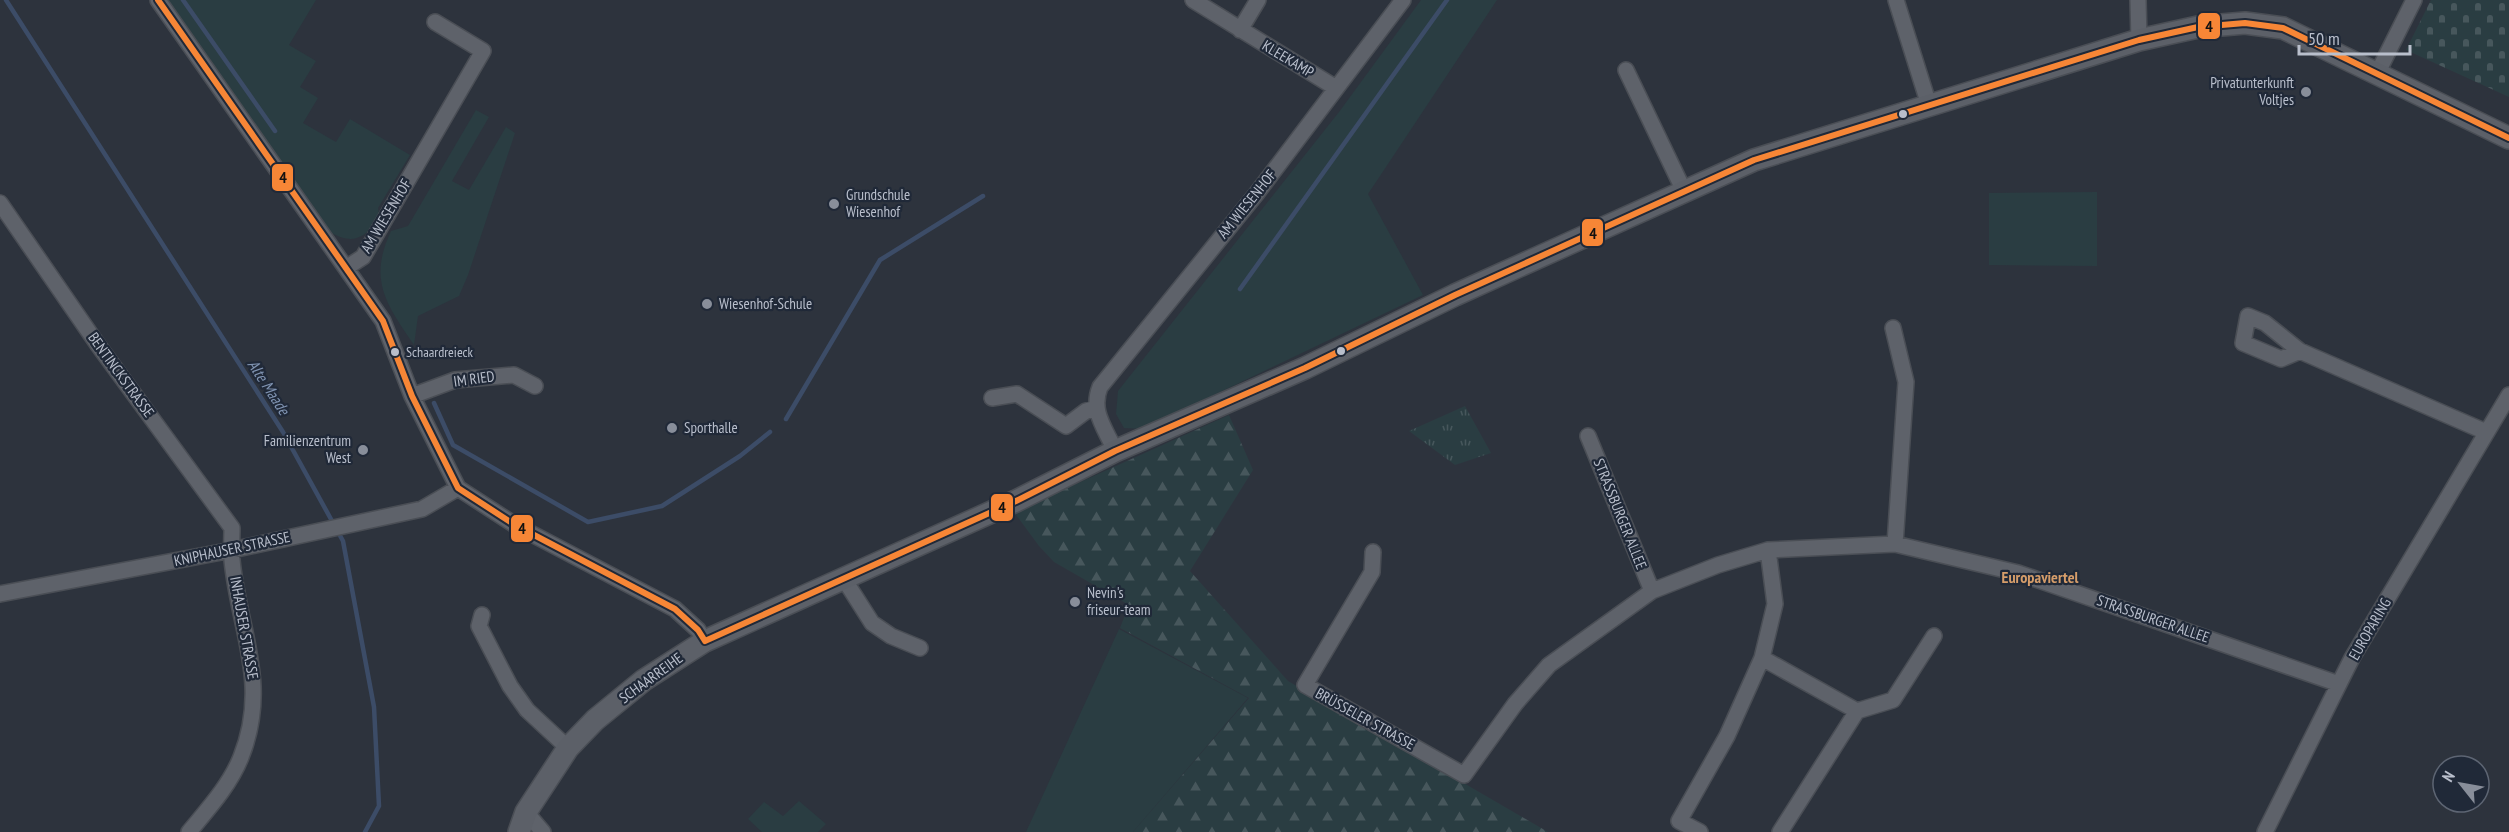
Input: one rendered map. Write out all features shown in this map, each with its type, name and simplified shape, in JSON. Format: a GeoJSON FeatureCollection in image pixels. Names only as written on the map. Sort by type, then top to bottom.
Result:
{"type":"FeatureCollection","features":[{"type":"Feature","properties":{"kind":"main road","name":"SCHAARREIHE"},"geometry":{"type":"LineString","coordinates":[[522,822],[568,748],[595,720],[644,680],[705,641],[1016,501],[1115,451],[1305,368],[1455,295],[1763,157],[2139,40],[2210,26],[2245,23],[2283,28],[2509,138]]}},
{"type":"Feature","properties":{"kind":"street"},"geometry":{"type":"LineString","coordinates":[[158,0],[383,321],[412,396],[458,488],[515,525],[675,609],[698,630],[705,641]]}},
{"type":"Feature","properties":{"kind":"street","name":"KLEEKAMP"},"geometry":{"type":"LineString","coordinates":[[1193,0],[1336,88]]}},
{"type":"Feature","properties":{"kind":"street"},"geometry":{"type":"LineString","coordinates":[[1240,30],[1258,0]]}},
{"type":"Feature","properties":{"kind":"street","name":"AM WIESENHOF"},"geometry":{"type":"LineString","coordinates":[[1096,408],[1096,398],[1100,387],[1257,193],[1403,0]]}},
{"type":"Feature","properties":{"kind":"street"},"geometry":{"type":"LineString","coordinates":[[1896,0],[1929,105]]}},
{"type":"Feature","properties":{"kind":"street"},"geometry":{"type":"LineString","coordinates":[[2138,0],[2139,40]]}},
{"type":"Feature","properties":{"kind":"street"},"geometry":{"type":"LineString","coordinates":[[2377,74],[2414,0]]}},
{"type":"Feature","properties":{"kind":"street","name":"AM WIESENHOF"},"geometry":{"type":"LineString","coordinates":[[346,268],[363,257],[483,51],[435,22]]}},
{"type":"Feature","properties":{"kind":"street"},"geometry":{"type":"LineString","coordinates":[[1626,70],[1683,191]]}},
{"type":"Feature","properties":{"kind":"street","name":"BENTINCKSTRASSE"},"geometry":{"type":"LineString","coordinates":[[0,203],[98,345],[232,528],[232,550]]}},
{"type":"Feature","properties":{"kind":"street"},"geometry":{"type":"LineString","coordinates":[[1893,328],[1906,382],[1895,544]]}},
{"type":"Feature","properties":{"kind":"street"},"geometry":{"type":"LineString","coordinates":[[2300,351],[2486,432]]}},
{"type":"Feature","properties":{"kind":"street","name":"IM RIED"},"geometry":{"type":"LineString","coordinates":[[412,396],[455,380],[514,375],[535,386]]}},
{"type":"Feature","properties":{"kind":"street"},"geometry":{"type":"LineString","coordinates":[[992,399],[1017,394],[1066,426],[1086,411],[1096,408],[1115,451]]}},
{"type":"Feature","properties":{"kind":"street","name":"EUROPARING"},"geometry":{"type":"LineString","coordinates":[[2265,832],[2339,684],[2509,395]]}},
{"type":"Feature","properties":{"kind":"street","name":"STRASSBURGER ALLEE"},"geometry":{"type":"LineString","coordinates":[[1588,436],[1652,591]]}},
{"type":"Feature","properties":{"kind":"street","name":"KNIPHAUSER STRASSE"},"geometry":{"type":"LineString","coordinates":[[0,594],[232,550],[422,509],[458,488]]}},
{"type":"Feature","properties":{"kind":"street","name":"STRASSBURGER ALLEE"},"geometry":{"type":"LineString","coordinates":[[1464,775],[1515,704],[1549,665],[1652,591],[1718,565],[1768,550],[1895,544],[2018,573],[2339,684]]}},
{"type":"Feature","properties":{"kind":"street","name":"INHAUSER STRASSE"},"geometry":{"type":"LineString","coordinates":[[189,832],[217,797],[241,758],[254,711],[254,680],[232,550]]}},
{"type":"Feature","properties":{"kind":"street"},"geometry":{"type":"LineString","coordinates":[[1700,832],[1679,821],[1727,736],[1762,658],[1775,604],[1768,550]]}},
{"type":"Feature","properties":{"kind":"street","name":"BRÜSSELER STRASSE"},"geometry":{"type":"LineString","coordinates":[[1373,552],[1372,572],[1305,686],[1464,775]]}},
{"type":"Feature","properties":{"kind":"street"},"geometry":{"type":"LineString","coordinates":[[844,579],[872,623],[891,636],[920,648]]}},
{"type":"Feature","properties":{"kind":"street"},"geometry":{"type":"LineString","coordinates":[[482,615],[479,626],[510,686],[527,710],[568,748]]}},
{"type":"Feature","properties":{"kind":"street"},"geometry":{"type":"LineString","coordinates":[[1780,832],[1857,711],[1893,700],[1934,636]]}},
{"type":"Feature","properties":{"kind":"street"},"geometry":{"type":"LineString","coordinates":[[1762,658],[1857,711]]}},
{"type":"Feature","properties":{"kind":"street"},"geometry":{"type":"LineString","coordinates":[[522,822],[543,832]]}},
{"type":"Feature","properties":{"kind":"green space"},"geometry":{"type":"Polygon","coordinates":[[[163,0],[316,0],[289,45],[316,61],[300,87],[318,98],[303,123],[336,142],[350,119],[410,155],[378,208],[380,218],[364,235],[349,239],[333,234],[314,223],[163,0]]]}},
{"type":"Feature","properties":{"kind":"green space"},"geometry":{"type":"Polygon","coordinates":[[[1421,0],[1497,0],[1368,194],[1423,295],[1143,429],[1124,428],[1116,414],[1118,391],[1339,112],[1421,0]]]}},
{"type":"Feature","properties":{"kind":"green space"},"geometry":{"type":"Polygon","coordinates":[[[2431,0],[2509,0],[2509,97],[2406,50],[2431,0]]]}},
{"type":"Feature","properties":{"kind":"green space"},"geometry":{"type":"Polygon","coordinates":[[[476,110],[489,117],[452,181],[469,190],[506,127],[515,133],[459,296],[418,316],[414,345],[395,317],[383,291],[381,264],[384,248],[391,231],[408,226],[476,110]]]}},
{"type":"Feature","properties":{"kind":"green space"},"geometry":{"type":"Polygon","coordinates":[[[2097,192],[2097,266],[1989,265],[1989,193],[2097,192]]]}},
{"type":"Feature","properties":{"kind":"green space"},"geometry":{"type":"Polygon","coordinates":[[[1465,406],[1491,453],[1455,465],[1409,431],[1465,406]]]}},
{"type":"Feature","properties":{"kind":"green space"},"geometry":{"type":"Polygon","coordinates":[[[1229,415],[1253,470],[1190,571],[1288,681],[1548,832],[1133,832],[1249,698],[1120,628],[1129,605],[1054,562],[1014,512],[1229,415]]]}},
{"type":"Feature","properties":{"kind":"green space"},"geometry":{"type":"Polygon","coordinates":[[[1119,629],[1248,698],[1133,832],[1026,832],[1119,629]]]}},
{"type":"Feature","properties":{"kind":"green space"},"geometry":{"type":"Polygon","coordinates":[[[799,801],[826,824],[818,832],[762,832],[748,819],[764,802],[783,816],[799,801]]]}},
{"type":"Feature","properties":{"kind":"waterway","name":"Alte Maade"},"geometry":{"type":"LineString","coordinates":[[6,0],[283,432],[343,541],[374,707],[379,806],[365,832]]}},
{"type":"Feature","properties":{"kind":"waterway"},"geometry":{"type":"LineString","coordinates":[[183,0],[275,131]]}},
{"type":"Feature","properties":{"kind":"waterway"},"geometry":{"type":"LineString","coordinates":[[1240,289],[1447,0]]}},
{"type":"Feature","properties":{"kind":"waterway"},"geometry":{"type":"LineString","coordinates":[[786,419],[880,260],[983,196]]}},
{"type":"Feature","properties":{"kind":"waterway"},"geometry":{"type":"LineString","coordinates":[[434,403],[453,445],[588,522],[662,506],[740,456],[770,432]]}},
{"type":"Feature","properties":{"kind":"transit line","name":"4"},"geometry":{"type":"LineString","coordinates":[[158,0],[383,321],[412,396],[458,488],[515,525],[675,609],[698,630],[705,641]]}},
{"type":"Feature","properties":{"kind":"transit line","name":"4"},"geometry":{"type":"LineString","coordinates":[[705,641],[1016,501],[1115,451],[1305,368],[1455,295],[1754,160],[2139,40],[2198,27],[2245,23],[2283,28],[2509,138]]}},
{"type":"Feature","properties":{"kind":"place","name":"Privatunterkunft Voltjes"},"geometry":{"type":"Point","coordinates":[2306,92]}},
{"type":"Feature","properties":{"kind":"place","name":"Grundschule Wiesenhof"},"geometry":{"type":"Point","coordinates":[834,204]}},
{"type":"Feature","properties":{"kind":"place","name":"Wiesenhof-Schule"},"geometry":{"type":"Point","coordinates":[707,304]}},
{"type":"Feature","properties":{"kind":"place","name":"Schaardreieck"},"geometry":{"type":"Point","coordinates":[395,352]}},
{"type":"Feature","properties":{"kind":"place","name":"Sporthalle"},"geometry":{"type":"Point","coordinates":[672,428]}},
{"type":"Feature","properties":{"kind":"place","name":"Familienzentrum West"},"geometry":{"type":"Point","coordinates":[363,450]}},
{"type":"Feature","properties":{"kind":"place","name":"Nevin's friseur-team"},"geometry":{"type":"Point","coordinates":[1075,602]}},
{"type":"Feature","properties":{"kind":"district","name":"Europaviertel"},"geometry":{"type":"Point","coordinates":[2040,577]}}]}
